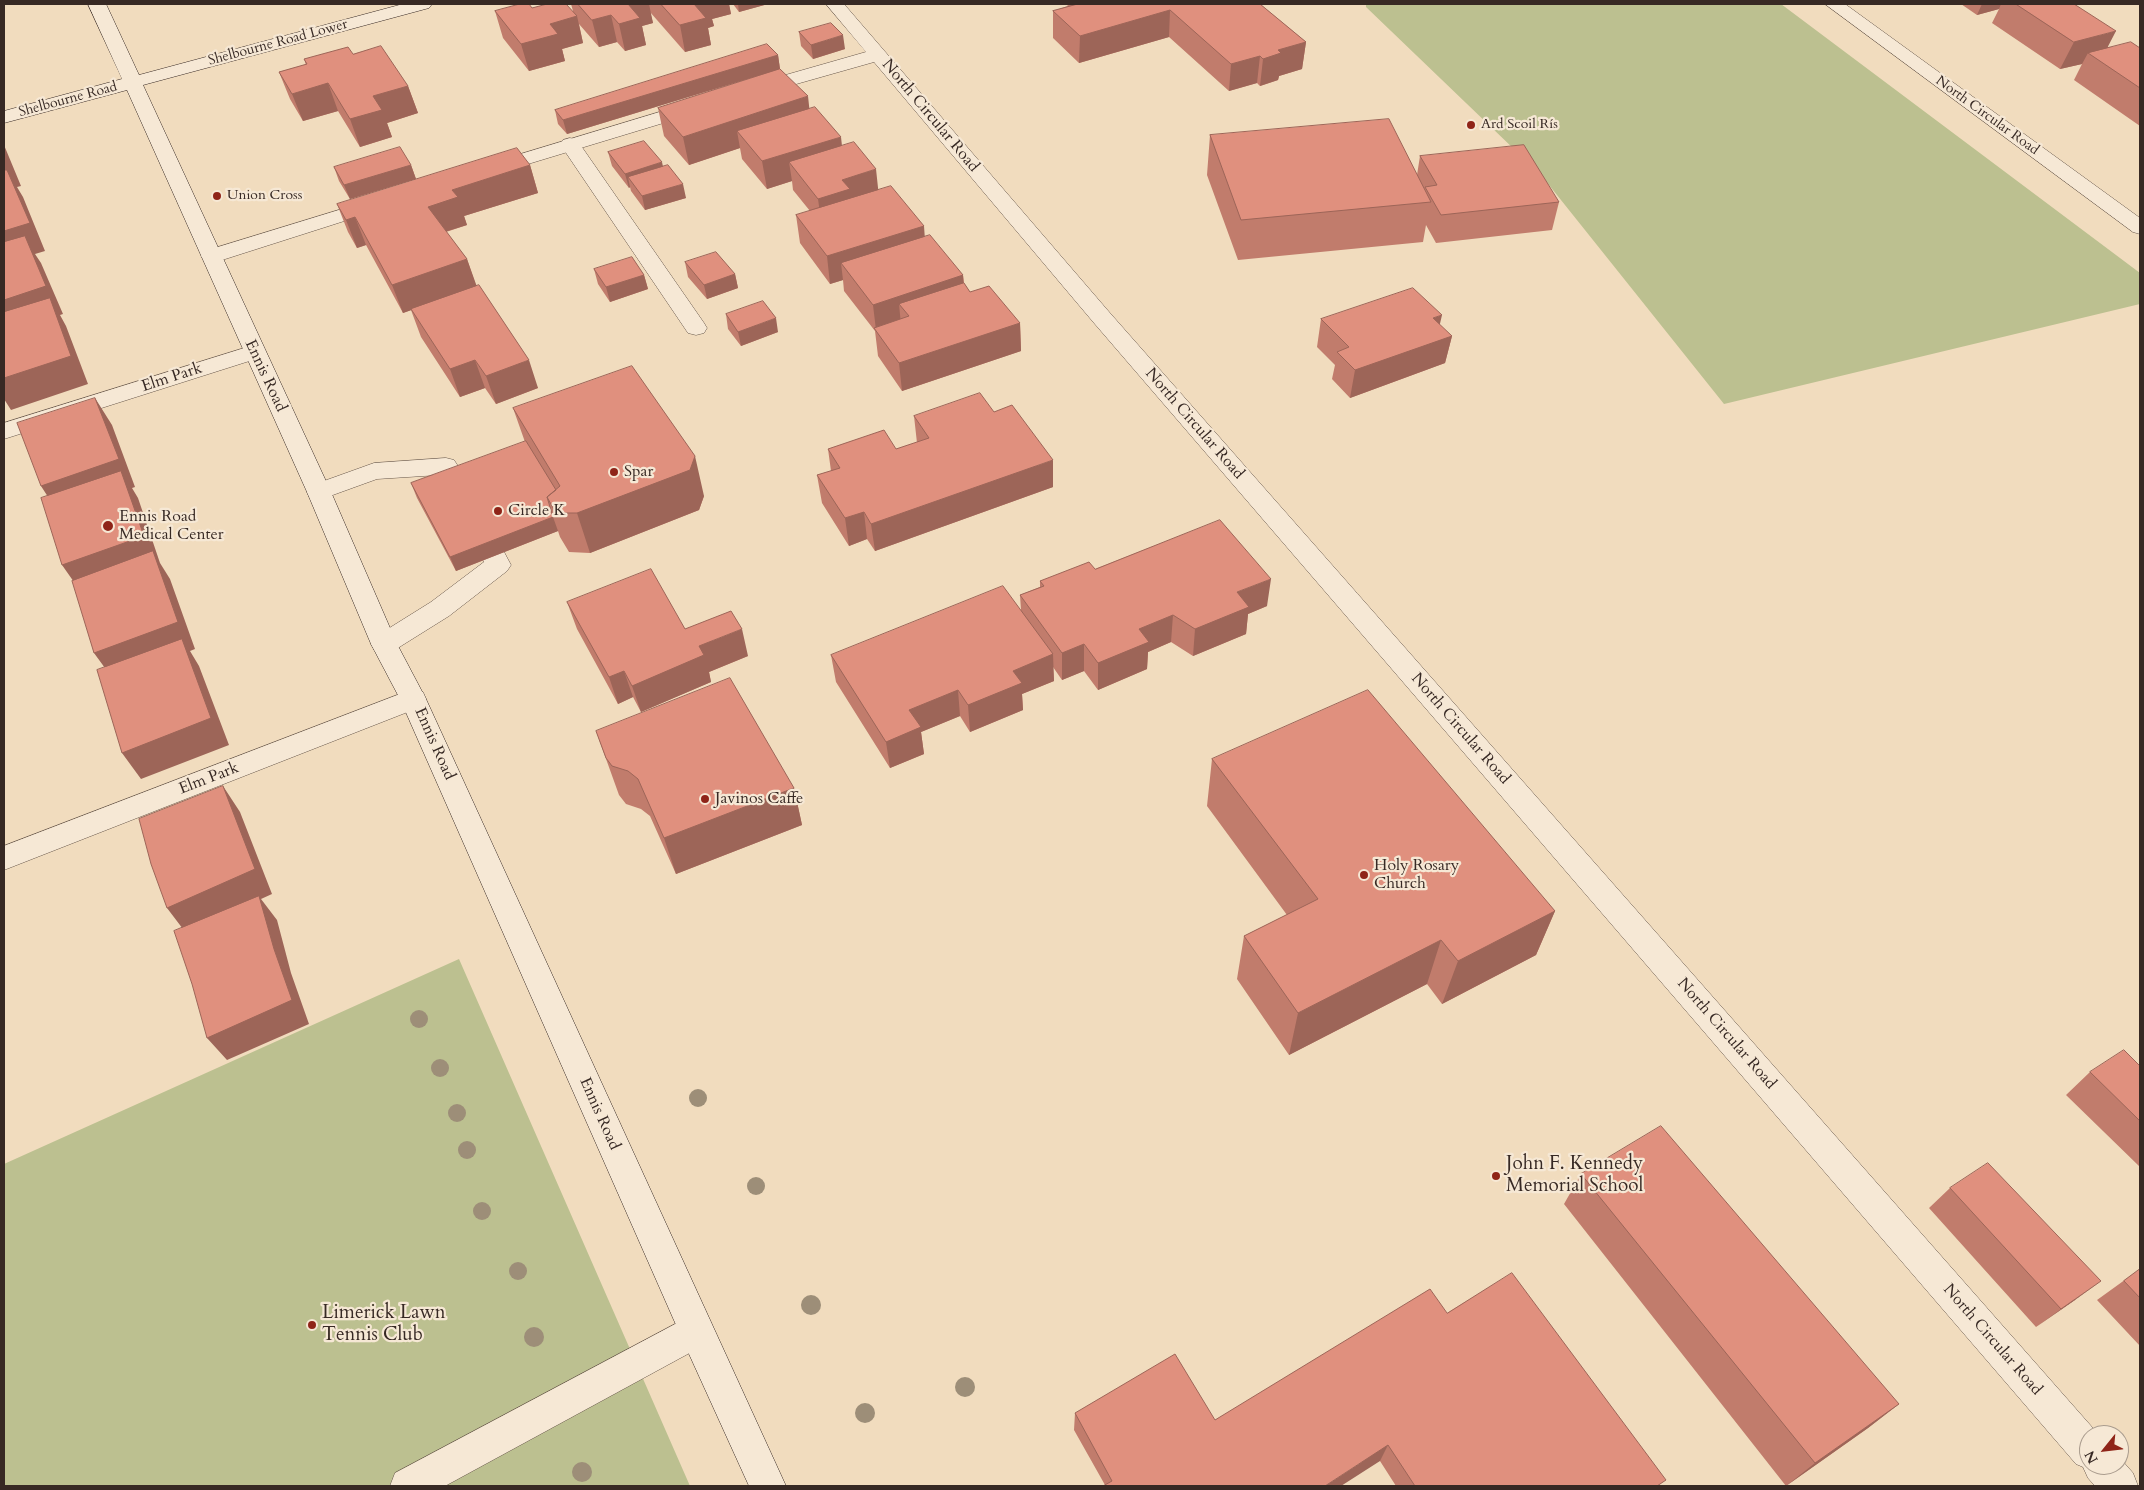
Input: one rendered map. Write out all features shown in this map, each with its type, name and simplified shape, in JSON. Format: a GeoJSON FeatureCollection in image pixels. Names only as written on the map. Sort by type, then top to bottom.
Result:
{"type":"FeatureCollection","features":[{"type":"Feature","properties":{"kind":"street","name":"Ennis Road"},"geometry":{"type":"LineString","coordinates":[[97,4],[319,492],[384,644],[413,699],[696,1331],[768,1486]]}},
{"type":"Feature","properties":{"kind":"street","name":"Shelbourne Road Lower"},"geometry":{"type":"LineString","coordinates":[[133,83],[422,4]]}},
{"type":"Feature","properties":{"kind":"street","name":"North Circular Road"},"geometry":{"type":"LineString","coordinates":[[835,4],[1122,341],[2079,1440]]}},
{"type":"Feature","properties":{"kind":"street","name":"North Circular Road"},"geometry":{"type":"LineString","coordinates":[[1834,4],[2140,228]]}},
{"type":"Feature","properties":{"kind":"street"},"geometry":{"type":"LineString","coordinates":[[734,96],[878,54]]}},
{"type":"Feature","properties":{"kind":"street","name":"Shelbourne Road"},"geometry":{"type":"LineString","coordinates":[[4,116],[133,83]]}},
{"type":"Feature","properties":{"kind":"street"},"geometry":{"type":"LineString","coordinates":[[471,175],[715,102]]}},
{"type":"Feature","properties":{"kind":"street"},"geometry":{"type":"LineString","coordinates":[[570,144],[696,328]]}},
{"type":"Feature","properties":{"kind":"street"},"geometry":{"type":"LineString","coordinates":[[212,256],[398,198]]}},
{"type":"Feature","properties":{"kind":"street","name":"Elm Park"},"geometry":{"type":"LineString","coordinates":[[4,431],[254,352]]}},
{"type":"Feature","properties":{"kind":"street"},"geometry":{"type":"LineString","coordinates":[[319,492],[374,471],[446,466],[457,483]]}},
{"type":"Feature","properties":{"kind":"street"},"geometry":{"type":"LineString","coordinates":[[384,644],[440,608],[498,565],[494,556]]}},
{"type":"Feature","properties":{"kind":"street","name":"Elm Park"},"geometry":{"type":"LineString","coordinates":[[4,858],[413,699]]}},
{"type":"Feature","properties":{"kind":"street"},"geometry":{"type":"LineString","coordinates":[[408,1486],[696,1331]]}},
{"type":"Feature","properties":{"kind":"street"},"geometry":{"type":"LineString","coordinates":[[2110,1475],[2120,1486]]}},
{"type":"Feature","properties":{"kind":"green space"},"geometry":{"type":"Polygon","coordinates":[[[1366,4],[1781,4],[2140,273],[2140,304],[1724,404],[1541,175],[1366,7],[1366,4]]]}},
{"type":"Feature","properties":{"kind":"green space","name":"Limerick Lawn Tennis Club"},"geometry":{"type":"Polygon","coordinates":[[[459,959],[690,1486],[4,1486],[4,1164],[459,959]]]}},
{"type":"Feature","properties":{"kind":"building"},"geometry":{"type":"Polygon","coordinates":[[[520,4],[529,4],[532,8],[547,4],[566,4],[577,16],[550,24],[558,34],[521,44],[495,11],[520,4]]]}},
{"type":"Feature","properties":{"kind":"building"},"geometry":{"type":"Polygon","coordinates":[[[578,4],[628,4],[640,18],[619,24],[611,15],[592,20],[578,4]]]}},
{"type":"Feature","properties":{"kind":"building"},"geometry":{"type":"Polygon","coordinates":[[[661,4],[694,4],[706,18],[680,25],[661,4]]]}},
{"type":"Feature","properties":{"kind":"building"},"geometry":{"type":"Polygon","coordinates":[[[1078,4],[1260,4],[1306,42],[1278,50],[1281,53],[1263,59],[1260,56],[1231,64],[1170,10],[1080,36],[1053,11],[1078,4]]]}},
{"type":"Feature","properties":{"kind":"building"},"geometry":{"type":"Polygon","coordinates":[[[2016,4],[2074,4],[2116,31],[2074,42],[2016,4]]]}},
{"type":"Feature","properties":{"kind":"building"},"geometry":{"type":"Polygon","coordinates":[[[831,23],[843,35],[811,45],[799,32],[831,23]]]}},
{"type":"Feature","properties":{"kind":"building"},"geometry":{"type":"Polygon","coordinates":[[[2131,42],[2140,48],[2140,88],[2088,53],[2131,42]]]}},
{"type":"Feature","properties":{"kind":"building"},"geometry":{"type":"Polygon","coordinates":[[[767,44],[778,55],[563,120],[555,110],[767,44]]]}},
{"type":"Feature","properties":{"kind":"building"},"geometry":{"type":"Polygon","coordinates":[[[381,46],[408,86],[373,96],[382,110],[350,119],[328,83],[292,94],[279,72],[307,64],[304,59],[348,47],[353,54],[381,46]]]}},
{"type":"Feature","properties":{"kind":"building"},"geometry":{"type":"Polygon","coordinates":[[[780,69],[808,96],[683,137],[658,108],[780,69]]]}},
{"type":"Feature","properties":{"kind":"building"},"geometry":{"type":"Polygon","coordinates":[[[815,107],[841,137],[762,161],[737,131],[815,107]]]}},
{"type":"Feature","properties":{"kind":"building"},"geometry":{"type":"Polygon","coordinates":[[[1389,119],[1431,202],[1241,220],[1210,135],[1389,119]]]}},
{"type":"Feature","properties":{"kind":"building"},"geometry":{"type":"Polygon","coordinates":[[[644,141],[662,162],[625,174],[608,152],[644,141]]]}},
{"type":"Feature","properties":{"kind":"building"},"geometry":{"type":"Polygon","coordinates":[[[854,142],[876,169],[842,180],[850,189],[818,199],[789,162],[854,142]]]}},
{"type":"Feature","properties":{"kind":"building"},"geometry":{"type":"Polygon","coordinates":[[[1524,145],[1559,202],[1441,215],[1425,187],[1437,185],[1420,156],[1524,145]]]}},
{"type":"Feature","properties":{"kind":"building"},"geometry":{"type":"Polygon","coordinates":[[[400,147],[411,165],[344,185],[334,167],[400,147]]]}},
{"type":"Feature","properties":{"kind":"building"},"geometry":{"type":"Polygon","coordinates":[[[517,148],[530,165],[452,190],[458,197],[428,207],[467,259],[392,285],[355,217],[346,220],[337,204],[517,148]]]}},
{"type":"Feature","properties":{"kind":"building"},"geometry":{"type":"Polygon","coordinates":[[[668,165],[683,184],[642,196],[628,177],[668,165]]]}},
{"type":"Feature","properties":{"kind":"building"},"geometry":{"type":"Polygon","coordinates":[[[4,170],[7,170],[30,223],[4,231],[4,170]]]}},
{"type":"Feature","properties":{"kind":"building"},"geometry":{"type":"Polygon","coordinates":[[[891,186],[924,226],[827,256],[796,215],[891,186]]]}},
{"type":"Feature","properties":{"kind":"building"},"geometry":{"type":"Polygon","coordinates":[[[930,235],[963,275],[873,305],[841,263],[930,235]]]}},
{"type":"Feature","properties":{"kind":"building"},"geometry":{"type":"Polygon","coordinates":[[[25,236],[46,286],[4,300],[4,242],[25,236]]]}},
{"type":"Feature","properties":{"kind":"building"},"geometry":{"type":"Polygon","coordinates":[[[716,252],[735,274],[704,285],[685,262],[716,252]]]}},
{"type":"Feature","properties":{"kind":"building"},"geometry":{"type":"Polygon","coordinates":[[[632,257],[644,275],[606,287],[594,269],[632,257]]]}},
{"type":"Feature","properties":{"kind":"building"},"geometry":{"type":"Polygon","coordinates":[[[964,283],[970,292],[989,286],[1020,323],[899,363],[874,328],[909,316],[899,304],[964,283]]]}},
{"type":"Feature","properties":{"kind":"building"},"geometry":{"type":"Polygon","coordinates":[[[479,285],[529,360],[486,376],[475,360],[450,369],[411,309],[479,285]]]}},
{"type":"Feature","properties":{"kind":"building"},"geometry":{"type":"Polygon","coordinates":[[[1413,288],[1442,315],[1433,318],[1452,336],[1355,370],[1337,352],[1349,347],[1321,319],[1413,288]]]}},
{"type":"Feature","properties":{"kind":"building"},"geometry":{"type":"Polygon","coordinates":[[[50,298],[71,356],[4,378],[4,312],[50,298]]]}},
{"type":"Feature","properties":{"kind":"building"},"geometry":{"type":"Polygon","coordinates":[[[763,301],[776,318],[738,332],[726,314],[763,301]]]}},
{"type":"Feature","properties":{"kind":"building"},"geometry":{"type":"Polygon","coordinates":[[[632,366],[695,456],[690,470],[577,513],[556,513],[547,497],[560,486],[513,408],[632,366]]]}},
{"type":"Feature","properties":{"kind":"building"},"geometry":{"type":"Polygon","coordinates":[[[980,393],[994,412],[1012,405],[1053,460],[871,524],[864,512],[845,518],[817,475],[840,468],[828,449],[884,430],[896,449],[929,438],[914,416],[980,393]]]}},
{"type":"Feature","properties":{"kind":"building"},"geometry":{"type":"Polygon","coordinates":[[[95,398],[119,459],[41,486],[17,423],[95,398]]]}},
{"type":"Feature","properties":{"kind":"building"},"geometry":{"type":"Polygon","coordinates":[[[526,441],[556,490],[547,497],[553,517],[450,557],[411,483],[526,441]]]}},
{"type":"Feature","properties":{"kind":"building"},"geometry":{"type":"Polygon","coordinates":[[[121,471],[144,536],[62,565],[41,498],[121,471]]]}},
{"type":"Feature","properties":{"kind":"building"},"geometry":{"type":"Polygon","coordinates":[[[1220,520],[1271,579],[1237,592],[1249,607],[1195,629],[1173,615],[1139,629],[1149,642],[1098,663],[1084,644],[1062,653],[1020,595],[1044,586],[1040,581],[1089,562],[1095,569],[1220,520]]]}},
{"type":"Feature","properties":{"kind":"building"},"geometry":{"type":"Polygon","coordinates":[[[153,551],[178,622],[94,653],[72,581],[153,551]]]}},
{"type":"Feature","properties":{"kind":"building"},"geometry":{"type":"Polygon","coordinates":[[[651,569],[685,629],[731,611],[742,629],[699,646],[704,655],[632,686],[624,671],[609,677],[567,602],[651,569]]]}},
{"type":"Feature","properties":{"kind":"building"},"geometry":{"type":"Polygon","coordinates":[[[1003,586],[1053,654],[1013,671],[1022,683],[968,705],[958,690],[909,710],[921,727],[886,742],[831,655],[1003,586]]]}},
{"type":"Feature","properties":{"kind":"building"},"geometry":{"type":"Polygon","coordinates":[[[182,639],[211,718],[122,753],[97,670],[182,639]]]}},
{"type":"Feature","properties":{"kind":"building","name":"Javinos Caffe"},"geometry":{"type":"Polygon","coordinates":[[[730,678],[794,788],[664,838],[638,779],[628,771],[612,766],[606,758],[596,731],[730,678]]]}},
{"type":"Feature","properties":{"kind":"building","name":"Holy Rosary Church"},"geometry":{"type":"Polygon","coordinates":[[[1368,690],[1555,911],[1458,961],[1441,940],[1298,1013],[1244,936],[1318,899],[1212,759],[1368,690]]]}},
{"type":"Feature","properties":{"kind":"building"},"geometry":{"type":"Polygon","coordinates":[[[223,786],[255,869],[167,908],[151,864],[139,819],[223,786]]]}},
{"type":"Feature","properties":{"kind":"building"},"geometry":{"type":"Polygon","coordinates":[[[259,896],[274,949],[292,1000],[207,1038],[192,984],[174,931],[259,896]]]}},
{"type":"Feature","properties":{"kind":"building"},"geometry":{"type":"Polygon","coordinates":[[[2124,1050],[2140,1066],[2140,1121],[2090,1072],[2124,1050]]]}},
{"type":"Feature","properties":{"kind":"building"},"geometry":{"type":"Polygon","coordinates":[[[1661,1126],[1899,1404],[1815,1463],[1581,1174],[1661,1126]]]}},
{"type":"Feature","properties":{"kind":"building"},"geometry":{"type":"Polygon","coordinates":[[[1988,1163],[2101,1281],[2061,1309],[1950,1188],[1988,1163]]]}},
{"type":"Feature","properties":{"kind":"building"},"geometry":{"type":"Polygon","coordinates":[[[2140,1269],[2140,1298],[2124,1281],[2140,1269]]]}},
{"type":"Feature","properties":{"kind":"building"},"geometry":{"type":"Polygon","coordinates":[[[1512,1273],[1666,1480],[1657,1486],[1415,1486],[1388,1445],[1325,1486],[1103,1486],[1112,1481],[1075,1413],[1175,1354],[1215,1420],[1430,1289],[1447,1313],[1512,1273]]]}},
{"type":"Feature","properties":{"kind":"place","name":"Ard Scoil Rís"},"geometry":{"type":"Point","coordinates":[1471,125]}},
{"type":"Feature","properties":{"kind":"place","name":"Union Cross"},"geometry":{"type":"Point","coordinates":[217,196]}},
{"type":"Feature","properties":{"kind":"place","name":"Spar"},"geometry":{"type":"Point","coordinates":[614,472]}},
{"type":"Feature","properties":{"kind":"place","name":"Circle K"},"geometry":{"type":"Point","coordinates":[498,511]}},
{"type":"Feature","properties":{"kind":"place","name":"Ennis Road Medical Center"},"geometry":{"type":"Point","coordinates":[108,526]}},
{"type":"Feature","properties":{"kind":"place","name":"Javinos Caffe"},"geometry":{"type":"Point","coordinates":[705,799]}},
{"type":"Feature","properties":{"kind":"place","name":"Holy Rosary Church"},"geometry":{"type":"Point","coordinates":[1364,875]}},
{"type":"Feature","properties":{"kind":"place","name":"John F. Kennedy Memorial School"},"geometry":{"type":"Point","coordinates":[1496,1176]}},
{"type":"Feature","properties":{"kind":"place","name":"Limerick Lawn Tennis Club"},"geometry":{"type":"Point","coordinates":[312,1325]}}]}
